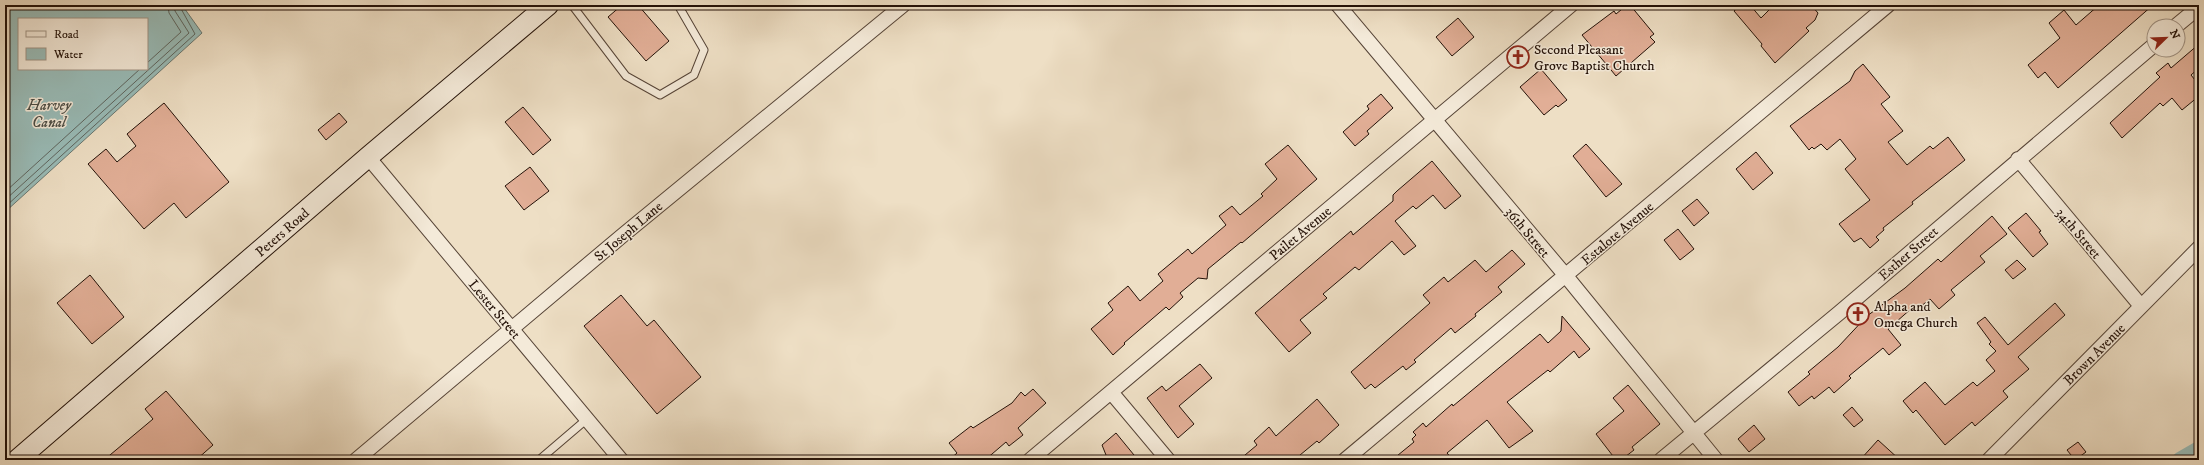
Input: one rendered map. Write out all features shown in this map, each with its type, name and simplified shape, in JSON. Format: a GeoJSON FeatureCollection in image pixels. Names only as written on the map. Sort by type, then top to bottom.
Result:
{"type":"FeatureCollection","features":[{"type":"Feature","properties":{"kind":"main road","name":"Peters Road"},"geometry":{"type":"LineString","coordinates":[[17,460],[368,157],[548,5]]}},
{"type":"Feature","properties":{"kind":"street","name":"St Joseph Lane"},"geometry":{"type":"LineString","coordinates":[[356,460],[623,235],[903,5]]}},
{"type":"Feature","properties":{"kind":"street","name":"36th Street"},"geometry":{"type":"LineString","coordinates":[[1338,5],[1434,121],[1566,276],[1716,460]]}},
{"type":"Feature","properties":{"kind":"street","name":"Pailet Avenue"},"geometry":{"type":"LineString","coordinates":[[1030,460],[1571,5]]}},
{"type":"Feature","properties":{"kind":"street","name":"Estalote Avenue"},"geometry":{"type":"LineString","coordinates":[[1345,460],[1888,5]]}},
{"type":"Feature","properties":{"kind":"street"},"geometry":{"type":"LineString","coordinates":[[2186,18],[2199,7]]}},
{"type":"Feature","properties":{"kind":"street","name":"Esther Street"},"geometry":{"type":"LineString","coordinates":[[1661,460],[1839,313],[2018,159],[2146,52]]}},
{"type":"Feature","properties":{"kind":"street","name":"Lester Street"},"geometry":{"type":"LineString","coordinates":[[368,157],[621,460]]}},
{"type":"Feature","properties":{"kind":"street","name":"34th Street"},"geometry":{"type":"LineString","coordinates":[[2018,159],[2141,306]]}},
{"type":"Feature","properties":{"kind":"street","name":"Brown Avenue"},"geometry":{"type":"LineString","coordinates":[[1989,460],[2199,248]]}},
{"type":"Feature","properties":{"kind":"street"},"geometry":{"type":"LineString","coordinates":[[1111,392],[1168,460]]}},
{"type":"Feature","properties":{"kind":"lane"},"geometry":{"type":"LineString","coordinates":[[572,5],[626,76],[660,95],[694,75],[704,50],[678,5]]}},
{"type":"Feature","properties":{"kind":"lane"},"geometry":{"type":"LineString","coordinates":[[539,460],[587,419]]}},
{"type":"Feature","properties":{"kind":"water","name":"Harvey Canal"},"geometry":{"type":"Polygon","coordinates":[[[5,5],[182,5],[202,33],[5,212],[5,5]]]}},
{"type":"Feature","properties":{"kind":"building"},"geometry":{"type":"Polygon","coordinates":[[[622,5],[638,5],[669,41],[646,61],[608,17],[622,5]]]}},
{"type":"Feature","properties":{"kind":"building"},"geometry":{"type":"Polygon","coordinates":[[[1627,5],[1630,5],[1654,34],[1650,37],[1655,42],[1616,76],[1582,35],[1614,11],[1616,14],[1627,5]]]}},
{"type":"Feature","properties":{"kind":"building"},"geometry":{"type":"Polygon","coordinates":[[[1741,5],[1750,5],[1761,18],[1774,5],[1811,5],[1818,13],[1815,20],[1806,28],[1809,31],[1775,63],[1761,46],[1762,44],[1734,11],[1741,5]]]}},
{"type":"Feature","properties":{"kind":"building"},"geometry":{"type":"Polygon","coordinates":[[[2099,5],[2153,5],[2058,88],[2045,72],[2038,78],[2028,65],[2060,38],[2049,23],[2064,10],[2076,25],[2099,5]]]}},
{"type":"Feature","properties":{"kind":"building"},"geometry":{"type":"Polygon","coordinates":[[[1458,18],[1474,37],[1452,56],[1436,37],[1458,18]]]}},
{"type":"Feature","properties":{"kind":"building"},"geometry":{"type":"Polygon","coordinates":[[[2199,44],[2199,68],[2191,75],[2199,85],[2199,96],[2182,110],[2172,98],[2163,106],[2160,103],[2122,138],[2110,123],[2160,77],[2156,73],[2168,63],[2171,68],[2183,58],[2186,58],[2186,55],[2199,44]]]}},
{"type":"Feature","properties":{"kind":"building"},"geometry":{"type":"Polygon","coordinates":[[[1863,64],[1890,97],[1881,104],[1903,131],[1888,142],[1907,165],[1930,146],[1933,149],[1948,137],[1965,160],[1912,202],[1913,204],[1883,228],[1884,230],[1876,237],[1879,240],[1870,248],[1861,238],[1854,242],[1839,224],[1870,200],[1845,169],[1856,159],[1840,139],[1827,150],[1821,144],[1814,149],[1812,147],[1809,150],[1790,126],[1850,81],[1855,71],[1863,64]]]}},
{"type":"Feature","properties":{"kind":"building"},"geometry":{"type":"Polygon","coordinates":[[[1541,69],[1567,100],[1558,107],[1556,105],[1544,115],[1520,87],[1541,69]]]}},
{"type":"Feature","properties":{"kind":"building"},"geometry":{"type":"Polygon","coordinates":[[[1381,94],[1393,108],[1367,131],[1369,134],[1355,146],[1343,132],[1369,109],[1367,106],[1381,94]]]}},
{"type":"Feature","properties":{"kind":"building"},"geometry":{"type":"Polygon","coordinates":[[[164,103],[229,182],[186,218],[174,203],[144,229],[88,164],[106,149],[117,162],[136,146],[127,134],[164,103]]]}},
{"type":"Feature","properties":{"kind":"building"},"geometry":{"type":"Polygon","coordinates":[[[523,107],[551,140],[533,155],[505,122],[523,107]]]}},
{"type":"Feature","properties":{"kind":"building"},"geometry":{"type":"Polygon","coordinates":[[[339,113],[347,122],[326,140],[318,130],[339,113]]]}},
{"type":"Feature","properties":{"kind":"building"},"geometry":{"type":"Polygon","coordinates":[[[1586,144],[1622,184],[1606,197],[1573,156],[1586,144]]]}},
{"type":"Feature","properties":{"kind":"building"},"geometry":{"type":"Polygon","coordinates":[[[1288,145],[1317,179],[1242,243],[1241,242],[1208,269],[1207,279],[1198,278],[1180,293],[1183,297],[1169,310],[1166,307],[1124,343],[1125,344],[1113,355],[1091,329],[1113,310],[1108,303],[1128,286],[1140,301],[1163,281],[1158,274],[1188,249],[1192,254],[1226,225],[1219,216],[1232,206],[1240,215],[1263,196],[1261,194],[1277,179],[1265,164],[1288,145]]]}},
{"type":"Feature","properties":{"kind":"building"},"geometry":{"type":"Polygon","coordinates":[[[1756,152],[1773,173],[1753,190],[1736,169],[1756,152]]]}},
{"type":"Feature","properties":{"kind":"building"},"geometry":{"type":"Polygon","coordinates":[[[1432,161],[1461,196],[1445,209],[1433,195],[1416,209],[1413,206],[1395,221],[1416,246],[1404,255],[1392,241],[1359,270],[1355,267],[1323,294],[1327,298],[1300,320],[1311,333],[1289,352],[1255,313],[1351,231],[1353,235],[1393,201],[1393,195],[1432,161]]]}},
{"type":"Feature","properties":{"kind":"building"},"geometry":{"type":"Polygon","coordinates":[[[530,167],[549,191],[524,210],[505,186],[530,167]]]}},
{"type":"Feature","properties":{"kind":"building"},"geometry":{"type":"Polygon","coordinates":[[[1697,199],[1709,213],[1694,226],[1682,211],[1697,199]]]}},
{"type":"Feature","properties":{"kind":"building"},"geometry":{"type":"Polygon","coordinates":[[[2026,213],[2041,231],[2039,232],[2048,244],[2033,257],[2008,228],[2026,213]]]}},
{"type":"Feature","properties":{"kind":"building"},"geometry":{"type":"Polygon","coordinates":[[[1992,216],[2007,234],[1980,256],[1985,262],[1951,290],[1955,295],[1939,309],[1930,299],[1915,311],[1912,308],[1888,329],[1901,345],[1889,355],[1883,348],[1849,376],[1851,378],[1834,393],[1829,387],[1814,399],[1812,396],[1799,406],[1788,392],[1810,374],[1808,372],[1838,347],[1867,316],[1905,288],[1938,259],[1941,262],[1992,216]]]}},
{"type":"Feature","properties":{"kind":"building"},"geometry":{"type":"Polygon","coordinates":[[[1678,229],[1694,249],[1680,260],[1664,240],[1678,229]]]}},
{"type":"Feature","properties":{"kind":"building"},"geometry":{"type":"Polygon","coordinates":[[[1512,250],[1525,264],[1498,287],[1502,292],[1455,333],[1451,328],[1414,360],[1416,362],[1406,370],[1403,366],[1375,388],[1371,384],[1365,389],[1351,372],[1430,303],[1423,295],[1444,277],[1448,282],[1475,260],[1486,272],[1512,250]]]}},
{"type":"Feature","properties":{"kind":"building"},"geometry":{"type":"Polygon","coordinates":[[[2017,260],[2026,269],[2013,279],[2005,270],[2017,260]]]}},
{"type":"Feature","properties":{"kind":"building"},"geometry":{"type":"Polygon","coordinates":[[[90,275],[124,317],[92,344],[57,303],[90,275]]]}},
{"type":"Feature","properties":{"kind":"building"},"geometry":{"type":"Polygon","coordinates":[[[621,295],[647,326],[654,320],[701,377],[657,414],[584,326],[621,295]]]}},
{"type":"Feature","properties":{"kind":"building"},"geometry":{"type":"Polygon","coordinates":[[[2055,303],[2065,315],[2018,357],[2029,369],[2003,391],[2008,397],[1975,426],[1972,422],[1945,445],[1916,410],[1913,413],[1903,401],[1925,382],[1945,405],[1973,382],[1977,386],[1995,371],[1986,360],[1996,351],[1989,344],[1991,342],[1977,323],[1985,317],[2008,345],[2055,303]]]}},
{"type":"Feature","properties":{"kind":"building"},"geometry":{"type":"Polygon","coordinates":[[[1562,316],[1590,349],[1579,358],[1574,351],[1550,372],[1548,370],[1507,402],[1533,431],[1509,448],[1487,420],[1447,453],[1453,460],[1392,460],[1414,442],[1412,439],[1416,435],[1413,432],[1423,423],[1426,427],[1452,404],[1453,406],[1540,334],[1548,343],[1561,331],[1562,316]]]}},
{"type":"Feature","properties":{"kind":"building"},"geometry":{"type":"Polygon","coordinates":[[[1200,364],[1212,378],[1179,406],[1194,424],[1178,438],[1147,398],[1162,386],[1166,391],[1200,364]]]}},
{"type":"Feature","properties":{"kind":"building"},"geometry":{"type":"Polygon","coordinates":[[[1628,385],[1660,424],[1632,447],[1634,450],[1621,460],[1616,460],[1596,434],[1624,411],[1613,398],[1628,385]]]}},
{"type":"Feature","properties":{"kind":"building"},"geometry":{"type":"Polygon","coordinates":[[[1033,389],[1046,403],[1018,428],[1023,435],[1009,446],[1006,442],[985,460],[949,460],[957,453],[949,443],[971,426],[973,428],[1012,403],[1021,392],[1025,396],[1033,389]]]}},
{"type":"Feature","properties":{"kind":"building"},"geometry":{"type":"Polygon","coordinates":[[[166,391],[213,445],[196,460],[104,460],[153,419],[145,409],[166,391]]]}},
{"type":"Feature","properties":{"kind":"building"},"geometry":{"type":"Polygon","coordinates":[[[1317,399],[1339,425],[1319,443],[1317,441],[1294,460],[1239,460],[1257,445],[1254,441],[1269,427],[1276,436],[1317,399]]]}},
{"type":"Feature","properties":{"kind":"building"},"geometry":{"type":"Polygon","coordinates":[[[1852,407],[1863,420],[1854,427],[1843,415],[1852,407]]]}},
{"type":"Feature","properties":{"kind":"building"},"geometry":{"type":"Polygon","coordinates":[[[1754,425],[1765,439],[1749,452],[1738,439],[1754,425]]]}},
{"type":"Feature","properties":{"kind":"building"},"geometry":{"type":"Polygon","coordinates":[[[1116,433],[1134,455],[1127,460],[1110,460],[1106,455],[1102,445],[1116,433]]]}},
{"type":"Feature","properties":{"kind":"building"},"geometry":{"type":"Polygon","coordinates":[[[1878,440],[1900,460],[1860,460],[1878,440]]]}},
{"type":"Feature","properties":{"kind":"building"},"geometry":{"type":"Polygon","coordinates":[[[2078,442],[2086,452],[2075,460],[2067,450],[2078,442]]]}},
{"type":"Feature","properties":{"kind":"waterway"},"geometry":{"type":"LineString","coordinates":[[2180,460],[2199,449]]}},
{"type":"Feature","properties":{"kind":"place","name":"Second Pleasant Grove Baptist Church"},"geometry":{"type":"Point","coordinates":[1518,57]}},
{"type":"Feature","properties":{"kind":"place","name":"Alpha and Omega Church"},"geometry":{"type":"Point","coordinates":[1858,314]}}]}
